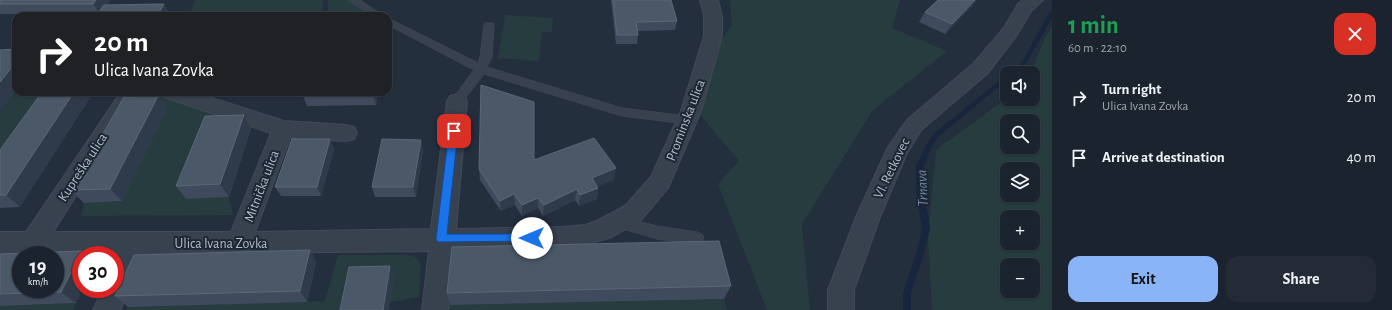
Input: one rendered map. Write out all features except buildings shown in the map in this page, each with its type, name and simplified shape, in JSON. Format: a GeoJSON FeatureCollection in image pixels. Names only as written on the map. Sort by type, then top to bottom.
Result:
{"type":"FeatureCollection","features":[{"type":"Feature","properties":{"kind":"street","name":"Prominska ulica"},"geometry":{"type":"LineString","coordinates":[[618,222],[633,213],[660,182],[687,120],[713,36],[713,16],[709,0]]}},
{"type":"Feature","properties":{"kind":"street","name":"VI. Retkovec"},"geometry":{"type":"LineString","coordinates":[[841,310],[842,290],[868,217],[896,153],[914,125],[981,68],[1011,31],[1024,8],[1034,0]]}},
{"type":"Feature","properties":{"kind":"street","name":"Kupreška ulica"},"geometry":{"type":"LineString","coordinates":[[33,242],[128,96]]}},
{"type":"Feature","properties":{"kind":"street"},"geometry":{"type":"LineString","coordinates":[[184,96],[283,129],[294,131],[346,132]]}},
{"type":"Feature","properties":{"kind":"street"},"geometry":{"type":"LineString","coordinates":[[435,310],[441,239],[457,101]]}},
{"type":"Feature","properties":{"kind":"street","name":"Mitnička ulica"},"geometry":{"type":"LineString","coordinates":[[239,243],[283,129]]}},
{"type":"Feature","properties":{"kind":"street","name":"Ulica Ivana Zovka"},"geometry":{"type":"LineString","coordinates":[[0,243],[239,243],[562,238],[584,235],[603,230],[618,222]]}},
{"type":"Feature","properties":{"kind":"street"},"geometry":{"type":"LineString","coordinates":[[106,310],[140,242]]}},
{"type":"Feature","properties":{"kind":"lane"},"geometry":{"type":"LineString","coordinates":[[353,0],[368,5]]}},
{"type":"Feature","properties":{"kind":"lane"},"geometry":{"type":"LineString","coordinates":[[392,23],[481,69],[622,112],[687,120]]}},
{"type":"Feature","properties":{"kind":"lane"},"geometry":{"type":"LineString","coordinates":[[457,101],[481,69],[486,57],[489,25]]}},
{"type":"Feature","properties":{"kind":"lane"},"geometry":{"type":"LineString","coordinates":[[618,222],[640,230],[666,235],[697,238]]}},
{"type":"Feature","properties":{"kind":"green space"},"geometry":{"type":"Polygon","coordinates":[[[195,0],[323,0],[322,12],[190,12],[195,0]]]}},
{"type":"Feature","properties":{"kind":"green space"},"geometry":{"type":"Polygon","coordinates":[[[328,0],[349,0],[368,12],[328,12],[328,0]]]}},
{"type":"Feature","properties":{"kind":"green space"},"geometry":{"type":"Polygon","coordinates":[[[730,0],[900,0],[892,28],[947,51],[873,110],[802,224],[810,310],[767,310],[718,184],[739,161],[701,116],[712,54],[732,25],[730,0]]]}},
{"type":"Feature","properties":{"kind":"green space"},"geometry":{"type":"Polygon","coordinates":[[[505,15],[553,18],[552,32],[542,32],[539,61],[498,58],[505,15]]]}},
{"type":"Feature","properties":{"kind":"green space"},"geometry":{"type":"Polygon","coordinates":[[[1052,28],[1052,310],[932,310],[928,238],[936,150],[1000,103],[1000,106],[1040,106],[1040,66],[1034,66],[1046,35],[1052,28]]]}},
{"type":"Feature","properties":{"kind":"green space"},"geometry":{"type":"Polygon","coordinates":[[[12,96],[60,96],[0,183],[0,113],[12,96]]]}},
{"type":"Feature","properties":{"kind":"green space"},"geometry":{"type":"Polygon","coordinates":[[[146,96],[157,96],[182,102],[251,128],[186,199],[229,197],[233,215],[81,216],[84,203],[122,201],[146,96]]]}},
{"type":"Feature","properties":{"kind":"green space"},"geometry":{"type":"Polygon","coordinates":[[[338,255],[408,255],[416,257],[421,265],[419,297],[348,310],[126,310],[128,307],[325,301],[338,255]]]}},
{"type":"Feature","properties":{"kind":"green space"},"geometry":{"type":"Polygon","coordinates":[[[724,299],[727,310],[447,310],[447,305],[724,299]]]}},
{"type":"Feature","properties":{"kind":"green space"},"geometry":{"type":"Polygon","coordinates":[[[76,303],[73,310],[0,310],[0,306],[76,303]]]}},
{"type":"Feature","properties":{"kind":"waterway","name":"Trnava"},"geometry":{"type":"LineString","coordinates":[[1020,66],[1024,63],[1052,13]]}},
{"type":"Feature","properties":{"kind":"waterway","name":"Trnava"},"geometry":{"type":"LineString","coordinates":[[907,310],[907,292],[920,254],[926,229],[920,192],[920,166],[928,147],[936,135],[1000,83]]}},
{"type":"Feature","properties":{"kind":"route"},"geometry":{"type":"LineString","coordinates":[[454,131],[441,239],[532,238]]}}]}
